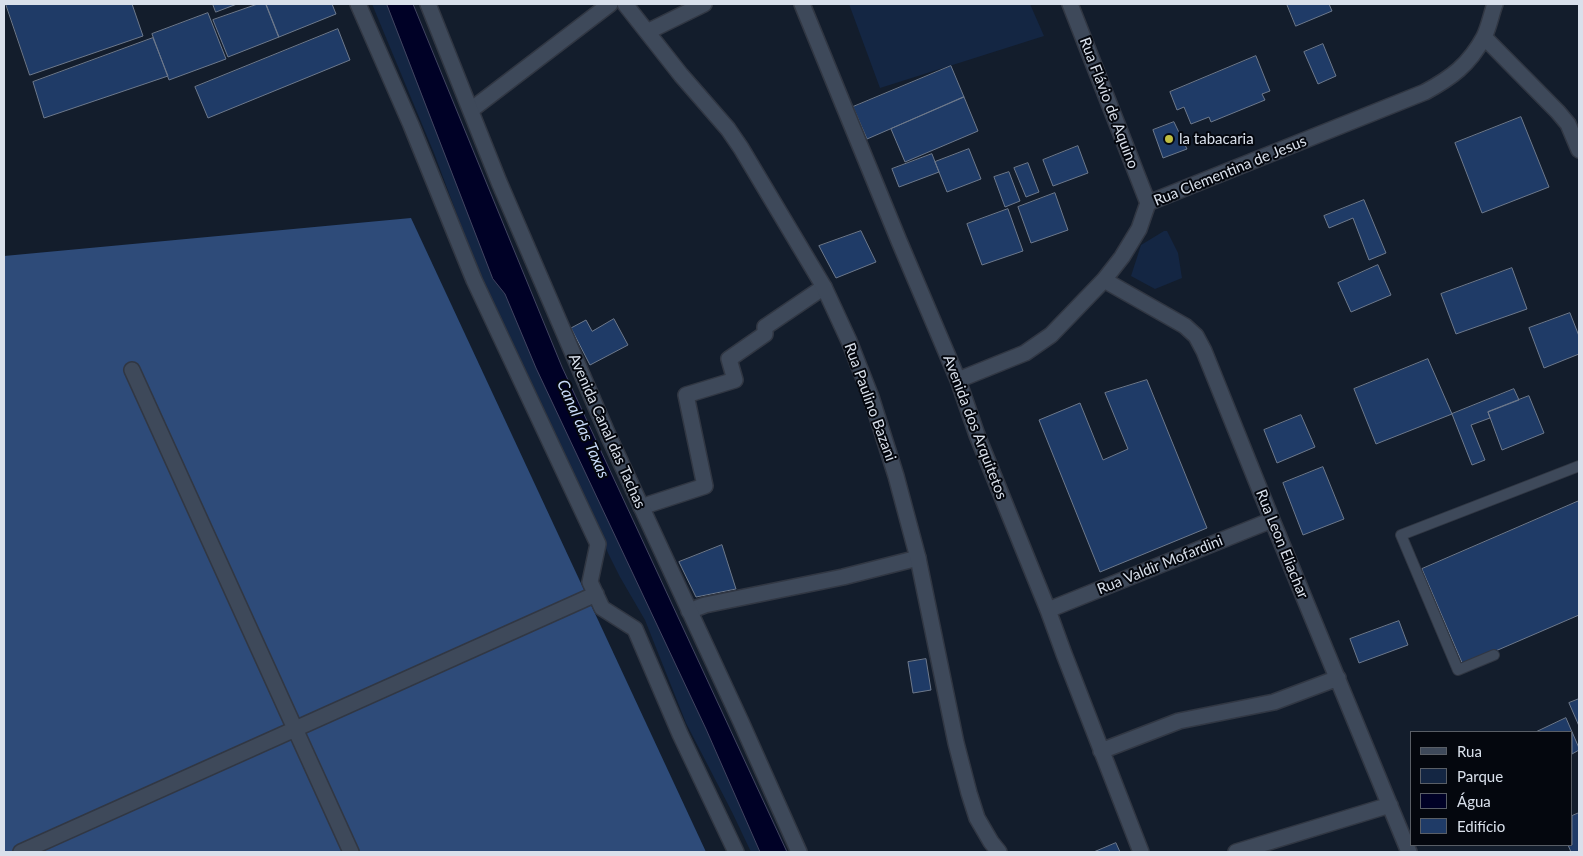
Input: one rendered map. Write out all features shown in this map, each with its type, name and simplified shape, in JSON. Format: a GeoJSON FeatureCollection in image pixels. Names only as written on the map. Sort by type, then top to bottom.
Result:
{"type":"FeatureCollection","features":[{"type":"Feature","properties":{"kind":"street"},"geometry":{"type":"LineString","coordinates":[[358,4],[411,125],[474,280],[598,544],[590,582],[602,608],[635,629],[680,734],[736,852]]}},
{"type":"Feature","properties":{"kind":"street","name":"Avenida Canal das Tachas"},"geometry":{"type":"LineString","coordinates":[[428,4],[499,182],[608,435],[799,852]]}},
{"type":"Feature","properties":{"kind":"street"},"geometry":{"type":"LineString","coordinates":[[471,110],[610,4]]}},
{"type":"Feature","properties":{"kind":"street","name":"Rua Paulino Bazani"},"geometry":{"type":"LineString","coordinates":[[625,4],[681,76],[728,129],[742,148],[824,287],[849,341],[871,397],[896,476],[918,558],[956,742],[969,793],[977,818],[990,842],[999,852]]}},
{"type":"Feature","properties":{"kind":"street"},"geometry":{"type":"LineString","coordinates":[[647,32],[704,4]]}},
{"type":"Feature","properties":{"kind":"street","name":"Avenida dos Arquitetos"},"geometry":{"type":"LineString","coordinates":[[802,4],[958,380],[977,435],[1048,610],[1141,852]]}},
{"type":"Feature","properties":{"kind":"street","name":"Rua Flávio de Aquino"},"geometry":{"type":"LineString","coordinates":[[1070,4],[1148,203]]}},
{"type":"Feature","properties":{"kind":"street","name":"Rua Clementina de Jesus"},"geometry":{"type":"LineString","coordinates":[[958,380],[1025,353],[1050,335],[1104,280],[1122,257],[1139,229],[1148,203],[1425,92],[1446,80],[1464,66],[1484,37],[1495,4]]}},
{"type":"Feature","properties":{"kind":"street"},"geometry":{"type":"LineString","coordinates":[[1484,37],[1558,112],[1568,124],[1579,150]]}},
{"type":"Feature","properties":{"kind":"street","name":"Rua Leon Eliachar"},"geometry":{"type":"LineString","coordinates":[[1104,280],[1185,326],[1196,336],[1204,351],[1409,852]]}},
{"type":"Feature","properties":{"kind":"street"},"geometry":{"type":"LineString","coordinates":[[641,507],[706,486],[686,395],[735,380],[729,358],[765,334],[765,327],[824,287]]}},
{"type":"Feature","properties":{"kind":"street"},"geometry":{"type":"LineString","coordinates":[[132,370],[352,852]]}},
{"type":"Feature","properties":{"kind":"street","name":"Rua Valdir Mofardini"},"geometry":{"type":"LineString","coordinates":[[1048,610],[1272,520]]}},
{"type":"Feature","properties":{"kind":"street"},"geometry":{"type":"LineString","coordinates":[[689,611],[705,605],[843,577],[918,558]]}},
{"type":"Feature","properties":{"kind":"street"},"geometry":{"type":"LineString","coordinates":[[21,852],[596,594]]}},
{"type":"Feature","properties":{"kind":"street"},"geometry":{"type":"LineString","coordinates":[[1101,751],[1179,721],[1274,702],[1338,678]]}},
{"type":"Feature","properties":{"kind":"street"},"geometry":{"type":"LineString","coordinates":[[1236,852],[1390,805]]}},
{"type":"Feature","properties":{"kind":"lane"},"geometry":{"type":"LineString","coordinates":[[1494,655],[1458,670],[1401,535],[1579,466]]}},
{"type":"Feature","properties":{"kind":"green space"},"geometry":{"type":"Polygon","coordinates":[[[372,4],[387,4],[493,279],[505,294],[706,729],[760,852],[751,852],[686,723],[645,620],[608,553],[584,497],[481,279],[434,153],[372,4]]]}},
{"type":"Feature","properties":{"kind":"green space"},"geometry":{"type":"Polygon","coordinates":[[[849,4],[1030,4],[1044,36],[880,88],[849,4]]]}},
{"type":"Feature","properties":{"kind":"green space"},"geometry":{"type":"Polygon","coordinates":[[[1167,231],[1178,253],[1182,278],[1155,289],[1131,276],[1141,245],[1167,231]]]}},
{"type":"Feature","properties":{"kind":"shaded area"},"geometry":{"type":"Polygon","coordinates":[[[411,218],[706,852],[4,852],[4,256],[411,218]]]}},
{"type":"Feature","properties":{"kind":"water","name":"Canal das Taxas"},"geometry":{"type":"Polygon","coordinates":[[[387,4],[413,4],[562,367],[787,852],[760,852],[706,729],[536,368],[505,294],[493,279],[387,4]]]}},
{"type":"Feature","properties":{"kind":"building"},"geometry":{"type":"Polygon","coordinates":[[[6,4],[132,4],[143,36],[30,75],[6,4]]]}},
{"type":"Feature","properties":{"kind":"building"},"geometry":{"type":"Polygon","coordinates":[[[213,4],[237,4],[216,12],[213,4]]]}},
{"type":"Feature","properties":{"kind":"building"},"geometry":{"type":"Polygon","coordinates":[[[258,4],[266,4],[279,37],[228,57],[213,20],[258,4]]]}},
{"type":"Feature","properties":{"kind":"building"},"geometry":{"type":"Polygon","coordinates":[[[266,4],[332,4],[336,14],[279,37],[266,4]]]}},
{"type":"Feature","properties":{"kind":"building"},"geometry":{"type":"Polygon","coordinates":[[[1287,4],[1329,4],[1332,11],[1296,26],[1287,4]]]}},
{"type":"Feature","properties":{"kind":"building"},"geometry":{"type":"Polygon","coordinates":[[[208,13],[226,59],[169,80],[152,34],[208,13]]]}},
{"type":"Feature","properties":{"kind":"building"},"geometry":{"type":"Polygon","coordinates":[[[338,29],[350,60],[208,118],[195,87],[338,29]]]}},
{"type":"Feature","properties":{"kind":"building"},"geometry":{"type":"Polygon","coordinates":[[[153,38],[168,76],[44,118],[33,82],[153,38]]]}},
{"type":"Feature","properties":{"kind":"building"},"geometry":{"type":"Polygon","coordinates":[[[1323,44],[1336,76],[1318,84],[1304,52],[1323,44]]]}},
{"type":"Feature","properties":{"kind":"building"},"geometry":{"type":"Polygon","coordinates":[[[1256,56],[1270,91],[1262,94],[1265,100],[1211,122],[1209,117],[1191,124],[1184,107],[1177,110],[1170,92],[1256,56]]]}},
{"type":"Feature","properties":{"kind":"building"},"geometry":{"type":"Polygon","coordinates":[[[951,66],[964,97],[867,139],[853,107],[951,66]]]}},
{"type":"Feature","properties":{"kind":"building"},"geometry":{"type":"Polygon","coordinates":[[[964,97],[978,131],[905,162],[891,129],[964,97]]]}},
{"type":"Feature","properties":{"kind":"building"},"geometry":{"type":"Polygon","coordinates":[[[1521,117],[1549,187],[1482,213],[1455,143],[1521,117]]]}},
{"type":"Feature","properties":{"kind":"building","name":"la tabacaria"},"geometry":{"type":"Polygon","coordinates":[[[1174,122],[1187,149],[1163,158],[1153,130],[1174,122]]]}},
{"type":"Feature","properties":{"kind":"building"},"geometry":{"type":"Polygon","coordinates":[[[1078,146],[1088,173],[1053,186],[1043,160],[1078,146]]]}},
{"type":"Feature","properties":{"kind":"building"},"geometry":{"type":"Polygon","coordinates":[[[969,149],[981,179],[947,192],[935,162],[969,149]]]}},
{"type":"Feature","properties":{"kind":"building"},"geometry":{"type":"Polygon","coordinates":[[[932,154],[939,172],[899,187],[892,169],[932,154]]]}},
{"type":"Feature","properties":{"kind":"building"},"geometry":{"type":"Polygon","coordinates":[[[1028,163],[1039,192],[1026,197],[1014,168],[1028,163]]]}},
{"type":"Feature","properties":{"kind":"building"},"geometry":{"type":"Polygon","coordinates":[[[1009,172],[1020,201],[1005,207],[994,177],[1009,172]]]}},
{"type":"Feature","properties":{"kind":"building"},"geometry":{"type":"Polygon","coordinates":[[[1055,193],[1068,230],[1031,243],[1018,207],[1055,193]]]}},
{"type":"Feature","properties":{"kind":"building"},"geometry":{"type":"Polygon","coordinates":[[[1364,200],[1386,253],[1369,260],[1353,218],[1329,228],[1324,216],[1364,200]]]}},
{"type":"Feature","properties":{"kind":"building"},"geometry":{"type":"Polygon","coordinates":[[[1008,209],[1023,251],[982,265],[967,224],[1008,209]]]}},
{"type":"Feature","properties":{"kind":"building"},"geometry":{"type":"Polygon","coordinates":[[[861,231],[876,262],[836,278],[819,246],[861,231]]]}},
{"type":"Feature","properties":{"kind":"building"},"geometry":{"type":"Polygon","coordinates":[[[1378,265],[1391,295],[1351,312],[1338,283],[1378,265]]]}},
{"type":"Feature","properties":{"kind":"building"},"geometry":{"type":"Polygon","coordinates":[[[1512,268],[1527,309],[1456,334],[1441,294],[1512,268]]]}},
{"type":"Feature","properties":{"kind":"building"},"geometry":{"type":"Polygon","coordinates":[[[1570,313],[1579,336],[1579,354],[1544,368],[1529,328],[1570,313]]]}},
{"type":"Feature","properties":{"kind":"building"},"geometry":{"type":"Polygon","coordinates":[[[614,319],[628,345],[590,365],[571,328],[586,320],[592,331],[614,319]]]}},
{"type":"Feature","properties":{"kind":"building"},"geometry":{"type":"Polygon","coordinates":[[[1428,359],[1452,414],[1376,444],[1354,389],[1428,359]]]}},
{"type":"Feature","properties":{"kind":"building"},"geometry":{"type":"Polygon","coordinates":[[[1147,380],[1207,528],[1100,572],[1039,420],[1080,403],[1103,460],[1128,449],[1105,393],[1147,380]]]}},
{"type":"Feature","properties":{"kind":"building"},"geometry":{"type":"Polygon","coordinates":[[[1514,389],[1519,400],[1488,412],[1490,418],[1471,425],[1485,460],[1472,465],[1452,414],[1514,389]]]}},
{"type":"Feature","properties":{"kind":"building"},"geometry":{"type":"Polygon","coordinates":[[[1529,396],[1544,433],[1502,450],[1488,412],[1529,396]]]}},
{"type":"Feature","properties":{"kind":"building"},"geometry":{"type":"Polygon","coordinates":[[[1301,415],[1315,447],[1277,463],[1264,430],[1301,415]]]}},
{"type":"Feature","properties":{"kind":"building"},"geometry":{"type":"Polygon","coordinates":[[[1323,467],[1344,519],[1303,535],[1283,483],[1323,467]]]}},
{"type":"Feature","properties":{"kind":"building"},"geometry":{"type":"Polygon","coordinates":[[[1579,501],[1579,615],[1463,665],[1422,569],[1579,501]]]}},
{"type":"Feature","properties":{"kind":"building"},"geometry":{"type":"Polygon","coordinates":[[[722,545],[736,589],[696,597],[679,562],[722,545]]]}},
{"type":"Feature","properties":{"kind":"building"},"geometry":{"type":"Polygon","coordinates":[[[1399,621],[1408,645],[1359,663],[1350,639],[1399,621]]]}},
{"type":"Feature","properties":{"kind":"building"},"geometry":{"type":"Polygon","coordinates":[[[926,659],[931,690],[913,693],[908,662],[926,659]]]}},
{"type":"Feature","properties":{"kind":"building"},"geometry":{"type":"Polygon","coordinates":[[[1579,699],[1579,726],[1569,703],[1579,699]]]}},
{"type":"Feature","properties":{"kind":"building"},"geometry":{"type":"Polygon","coordinates":[[[1566,718],[1572,731],[1538,731],[1566,718]]]}},
{"type":"Feature","properties":{"kind":"building"},"geometry":{"type":"Polygon","coordinates":[[[1573,734],[1579,748],[1573,753],[1573,734]]]}},
{"type":"Feature","properties":{"kind":"building"},"geometry":{"type":"Polygon","coordinates":[[[1579,813],[1579,852],[1571,852],[1568,846],[1573,846],[1573,816],[1579,813]]]}},
{"type":"Feature","properties":{"kind":"building"},"geometry":{"type":"Polygon","coordinates":[[[1116,843],[1120,852],[1094,852],[1116,843]]]}},
{"type":"Feature","properties":{"kind":"place","name":"la tabacaria"},"geometry":{"type":"Point","coordinates":[1169,139]}}]}
